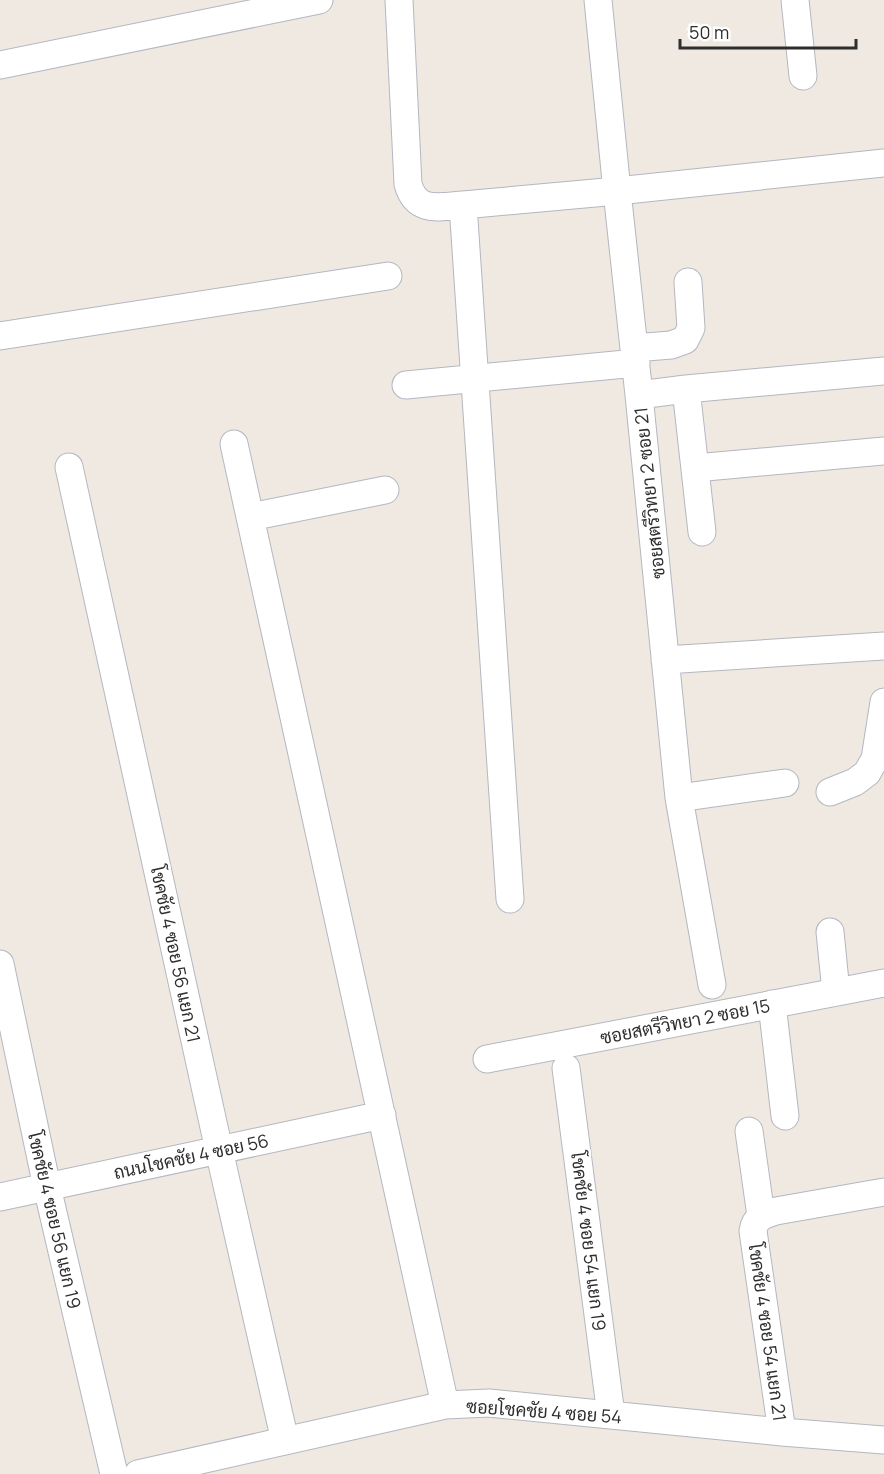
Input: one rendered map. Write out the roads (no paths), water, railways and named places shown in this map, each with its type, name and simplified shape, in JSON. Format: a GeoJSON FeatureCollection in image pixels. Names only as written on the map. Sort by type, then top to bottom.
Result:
{"type":"FeatureCollection","features":[{"type":"Feature","properties":{"kind":"street"},"geometry":{"type":"LineString","coordinates":[[0,65],[319,0]]}},
{"type":"Feature","properties":{"kind":"street"},"geometry":{"type":"LineString","coordinates":[[399,0],[408,184],[410,194],[417,202],[425,205],[438,207],[617,191],[884,163]]}},
{"type":"Feature","properties":{"kind":"street","name":"ซอยสตรีวิทยา 2 ซอย 21"},"geometry":{"type":"LineString","coordinates":[[598,0],[679,798],[712,985]]}},
{"type":"Feature","properties":{"kind":"street"},"geometry":{"type":"LineString","coordinates":[[795,0],[803,76]]}},
{"type":"Feature","properties":{"kind":"street"},"geometry":{"type":"LineString","coordinates":[[463,205],[510,899]]}},
{"type":"Feature","properties":{"kind":"street"},"geometry":{"type":"LineString","coordinates":[[0,336],[388,276]]}},
{"type":"Feature","properties":{"kind":"street"},"geometry":{"type":"LineString","coordinates":[[406,385],[635,356],[686,340],[690,328],[688,282]]}},
{"type":"Feature","properties":{"kind":"street"},"geometry":{"type":"LineString","coordinates":[[639,395],[884,371]]}},
{"type":"Feature","properties":{"kind":"street"},"geometry":{"type":"LineString","coordinates":[[686,390],[702,532]]}},
{"type":"Feature","properties":{"kind":"street"},"geometry":{"type":"LineString","coordinates":[[234,444],[446,1405]]}},
{"type":"Feature","properties":{"kind":"street"},"geometry":{"type":"LineString","coordinates":[[695,468],[884,451]]}},
{"type":"Feature","properties":{"kind":"street","name":"โชคชัย 4 ซอย 56 แยก 21"},"geometry":{"type":"LineString","coordinates":[[69,467],[285,1442]]}},
{"type":"Feature","properties":{"kind":"street"},"geometry":{"type":"LineString","coordinates":[[250,517],[385,490]]}},
{"type":"Feature","properties":{"kind":"street"},"geometry":{"type":"LineString","coordinates":[[665,660],[884,646]]}},
{"type":"Feature","properties":{"kind":"street"},"geometry":{"type":"LineString","coordinates":[[830,792],[855,782],[867,773],[875,759],[884,702]]}},
{"type":"Feature","properties":{"kind":"street"},"geometry":{"type":"LineString","coordinates":[[679,798],[785,783]]}},
{"type":"Feature","properties":{"kind":"street"},"geometry":{"type":"LineString","coordinates":[[830,932],[836,992]]}},
{"type":"Feature","properties":{"kind":"street","name":"โชคชัย 4 ซอย 56 แยก 19"},"geometry":{"type":"LineString","coordinates":[[0,964],[47,1187],[114,1474]]}},
{"type":"Feature","properties":{"kind":"street","name":"ซอยสตรีวิทยา 2 ซอย 15"},"geometry":{"type":"LineString","coordinates":[[487,1059],[884,983]]}},
{"type":"Feature","properties":{"kind":"street"},"geometry":{"type":"LineString","coordinates":[[772,1004],[785,1116]]}},
{"type":"Feature","properties":{"kind":"street","name":"โชคชัย 4 ซอย 54 แยก 19"},"geometry":{"type":"LineString","coordinates":[[566,1068],[611,1415]]}},
{"type":"Feature","properties":{"kind":"street","name":"ถนนโชคชัย 4 ซอย 56"},"geometry":{"type":"LineString","coordinates":[[0,1197],[382,1115]]}},
{"type":"Feature","properties":{"kind":"street"},"geometry":{"type":"LineString","coordinates":[[749,1131],[761,1216]]}},
{"type":"Feature","properties":{"kind":"street","name":"โชคชัย 4 ซอย 54 แยก 21"},"geometry":{"type":"LineString","coordinates":[[782,1432],[753,1231],[754,1224],[761,1216],[776,1211],[884,1192]]}},
{"type":"Feature","properties":{"kind":"street","name":"ซอยโชคชัย 4 ซอย 54"},"geometry":{"type":"LineString","coordinates":[[138,1474],[446,1405],[489,1403],[884,1440]]}}]}
